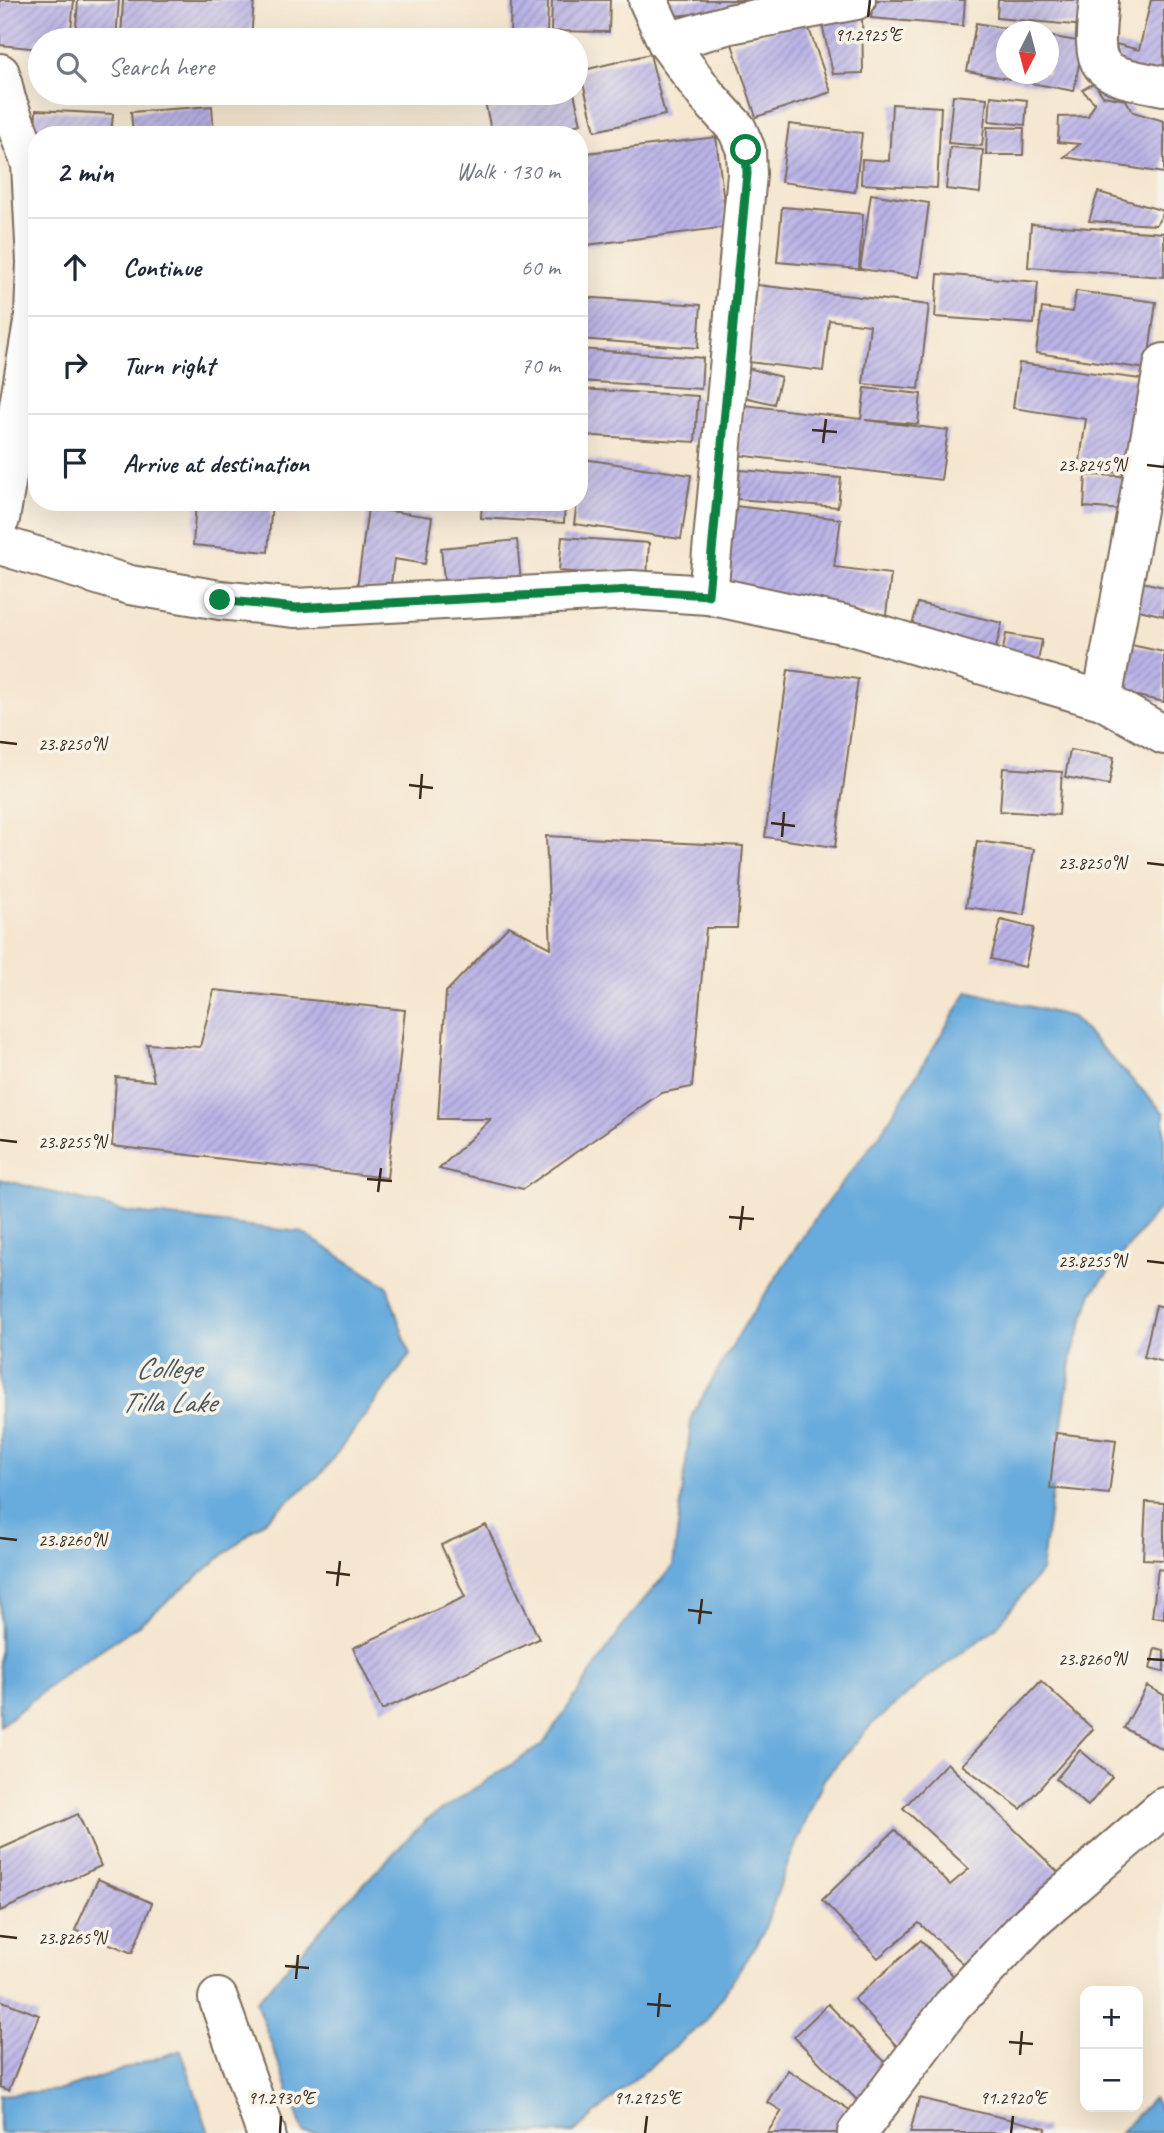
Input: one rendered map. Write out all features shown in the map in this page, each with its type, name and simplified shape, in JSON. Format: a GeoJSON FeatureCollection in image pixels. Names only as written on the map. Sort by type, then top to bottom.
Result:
{"type":"FeatureCollection","features":[{"type":"Feature","properties":{"kind":"street"},"geometry":{"type":"LineString","coordinates":[[648,0],[667,41],[707,96],[737,129],[746,150],[747,174],[708,595]]}},
{"type":"Feature","properties":{"kind":"street"},"geometry":{"type":"LineString","coordinates":[[667,41],[730,24],[856,0]]}},
{"type":"Feature","properties":{"kind":"street"},"geometry":{"type":"LineString","coordinates":[[1099,0],[1094,49],[1100,64],[1116,77],[1164,86]]}},
{"type":"Feature","properties":{"kind":"street"},"geometry":{"type":"LineString","coordinates":[[0,73],[6,99],[28,156]]}},
{"type":"Feature","properties":{"kind":"street"},"geometry":{"type":"LineString","coordinates":[[0,519],[28,356]]}},
{"type":"Feature","properties":{"kind":"street"},"geometry":{"type":"LineString","coordinates":[[1102,700],[1164,363]]}},
{"type":"Feature","properties":{"kind":"street"},"geometry":{"type":"LineString","coordinates":[[0,545],[130,585],[220,600],[296,608],[631,590],[708,595],[851,626],[1102,700],[1164,735]]}},
{"type":"Feature","properties":{"kind":"street"},"geometry":{"type":"LineString","coordinates":[[857,2133],[951,2006],[1031,1922],[1164,1807]]}},
{"type":"Feature","properties":{"kind":"street"},"geometry":{"type":"LineString","coordinates":[[218,1998],[266,2133]]}},
{"type":"Feature","properties":{"kind":"water"},"geometry":{"type":"Polygon","coordinates":[[[968,991],[1072,1017],[1164,1113],[1164,1202],[1092,1293],[1072,1355],[1041,1571],[996,1628],[927,1678],[871,1725],[824,1779],[790,1858],[763,1933],[706,2021],[574,2133],[304,2133],[256,2002],[345,1903],[426,1820],[543,1744],[629,1617],[673,1566],[692,1415],[742,1329],[816,1217],[881,1133],[968,991]]]}},
{"type":"Feature","properties":{"kind":"water","name":"College Tilla Lake"},"geometry":{"type":"Polygon","coordinates":[[[0,1179],[127,1212],[301,1232],[387,1286],[410,1355],[322,1473],[140,1624],[71,1669],[0,1726],[0,1179]]]}},
{"type":"Feature","properties":{"kind":"water"},"geometry":{"type":"Polygon","coordinates":[[[181,2050],[209,2133],[0,2133],[0,2095],[61,2090],[181,2050]]]}},
{"type":"Feature","properties":{"kind":"water"},"geometry":{"type":"Polygon","coordinates":[[[1153,2098],[1164,2117],[1164,2133],[1120,2133],[1140,2112],[1143,2112],[1153,2098]]]}},
{"type":"Feature","properties":{"kind":"building"},"geometry":{"type":"Polygon","coordinates":[[[0,0],[74,0],[71,28],[28,28],[28,48],[0,45],[0,0]]]}},
{"type":"Feature","properties":{"kind":"building"},"geometry":{"type":"Polygon","coordinates":[[[78,0],[119,0],[117,28],[76,28],[78,0]]]}},
{"type":"Feature","properties":{"kind":"building"},"geometry":{"type":"Polygon","coordinates":[[[123,0],[254,0],[252,28],[122,28],[123,0]]]}},
{"type":"Feature","properties":{"kind":"building"},"geometry":{"type":"Polygon","coordinates":[[[511,0],[548,2],[547,28],[510,28],[511,0]]]}},
{"type":"Feature","properties":{"kind":"building"},"geometry":{"type":"Polygon","coordinates":[[[552,0],[610,0],[609,32],[588,32],[588,28],[551,28],[552,0]]]}},
{"type":"Feature","properties":{"kind":"building"},"geometry":{"type":"Polygon","coordinates":[[[663,0],[800,0],[800,3],[664,17],[663,0]]]}},
{"type":"Feature","properties":{"kind":"building"},"geometry":{"type":"Polygon","coordinates":[[[873,0],[965,0],[963,26],[871,18],[873,0]]]}},
{"type":"Feature","properties":{"kind":"building"},"geometry":{"type":"Polygon","coordinates":[[[998,0],[1088,0],[1085,26],[1059,24],[1059,21],[997,18],[998,0]]]}},
{"type":"Feature","properties":{"kind":"building"},"geometry":{"type":"Polygon","coordinates":[[[1151,0],[1164,0],[1164,76],[1121,67],[1116,44],[1139,50],[1151,0]]]}},
{"type":"Feature","properties":{"kind":"building"},"geometry":{"type":"Polygon","coordinates":[[[862,14],[863,73],[833,74],[820,15],[862,14]]]}},
{"type":"Feature","properties":{"kind":"building"},"geometry":{"type":"Polygon","coordinates":[[[806,20],[831,92],[756,117],[732,44],[806,20]]]}},
{"type":"Feature","properties":{"kind":"building"},"geometry":{"type":"Polygon","coordinates":[[[976,23],[996,27],[996,76],[967,71],[976,23]]]}},
{"type":"Feature","properties":{"kind":"building"},"geometry":{"type":"Polygon","coordinates":[[[1059,38],[1083,42],[1074,91],[1037,84],[1059,84],[1059,38]]]}},
{"type":"Feature","properties":{"kind":"building"},"geometry":{"type":"Polygon","coordinates":[[[650,54],[665,115],[595,131],[588,103],[588,69],[650,54]]]}},
{"type":"Feature","properties":{"kind":"building"},"geometry":{"type":"Polygon","coordinates":[[[1094,83],[1103,96],[1126,100],[1133,112],[1164,121],[1164,173],[1064,157],[1080,144],[1058,142],[1059,117],[1088,116],[1095,103],[1082,90],[1094,83]]]}},
{"type":"Feature","properties":{"kind":"building"},"geometry":{"type":"Polygon","coordinates":[[[953,95],[987,98],[982,146],[948,143],[953,95]]]}},
{"type":"Feature","properties":{"kind":"building"},"geometry":{"type":"Polygon","coordinates":[[[991,96],[1027,100],[1025,125],[989,121],[991,96]]]}},
{"type":"Feature","properties":{"kind":"building"},"geometry":{"type":"Polygon","coordinates":[[[892,104],[941,107],[937,188],[861,184],[862,159],[889,161],[892,104]]]}},
{"type":"Feature","properties":{"kind":"building"},"geometry":{"type":"Polygon","coordinates":[[[486,105],[577,105],[581,124],[571,126],[490,126],[486,105]]]}},
{"type":"Feature","properties":{"kind":"building"},"geometry":{"type":"Polygon","coordinates":[[[212,106],[213,126],[132,126],[131,112],[212,106]]]}},
{"type":"Feature","properties":{"kind":"building"},"geometry":{"type":"Polygon","coordinates":[[[36,110],[113,114],[112,126],[35,126],[36,110]]]}},
{"type":"Feature","properties":{"kind":"building"},"geometry":{"type":"Polygon","coordinates":[[[789,124],[862,133],[855,192],[781,182],[789,124]]]}},
{"type":"Feature","properties":{"kind":"building"},"geometry":{"type":"Polygon","coordinates":[[[987,127],[1024,128],[1023,155],[986,155],[987,127]]]}},
{"type":"Feature","properties":{"kind":"building"},"geometry":{"type":"Polygon","coordinates":[[[716,137],[727,227],[588,245],[588,153],[716,137]]]}},
{"type":"Feature","properties":{"kind":"building"},"geometry":{"type":"Polygon","coordinates":[[[950,147],[983,150],[980,193],[946,189],[950,147]]]}},
{"type":"Feature","properties":{"kind":"building"},"geometry":{"type":"Polygon","coordinates":[[[1098,192],[1164,212],[1156,225],[1089,221],[1098,192]]]}},
{"type":"Feature","properties":{"kind":"building"},"geometry":{"type":"Polygon","coordinates":[[[871,194],[929,203],[919,277],[860,269],[871,194]]]}},
{"type":"Feature","properties":{"kind":"building"},"geometry":{"type":"Polygon","coordinates":[[[782,207],[863,214],[859,269],[777,262],[782,207]]]}},
{"type":"Feature","properties":{"kind":"building"},"geometry":{"type":"Polygon","coordinates":[[[1031,224],[1164,233],[1164,277],[1028,267],[1031,224]]]}},
{"type":"Feature","properties":{"kind":"building"},"geometry":{"type":"Polygon","coordinates":[[[938,274],[1038,282],[1034,324],[935,317],[938,274]]]}},
{"type":"Feature","properties":{"kind":"building"},"geometry":{"type":"Polygon","coordinates":[[[757,285],[929,305],[919,389],[863,384],[870,325],[829,320],[823,371],[748,362],[757,285]]]}},
{"type":"Feature","properties":{"kind":"building"},"geometry":{"type":"Polygon","coordinates":[[[1076,291],[1156,302],[1147,369],[1036,353],[1042,308],[1073,312],[1076,291]]]}},
{"type":"Feature","properties":{"kind":"building"},"geometry":{"type":"Polygon","coordinates":[[[588,298],[701,305],[698,348],[588,340],[588,298]]]}},
{"type":"Feature","properties":{"kind":"building"},"geometry":{"type":"Polygon","coordinates":[[[588,350],[703,358],[701,389],[588,382],[588,350]]]}},
{"type":"Feature","properties":{"kind":"building"},"geometry":{"type":"Polygon","coordinates":[[[1019,363],[1141,379],[1127,474],[1079,468],[1086,419],[1013,408],[1019,363]]]}},
{"type":"Feature","properties":{"kind":"building"},"geometry":{"type":"Polygon","coordinates":[[[748,368],[781,377],[774,404],[740,396],[748,368]]]}},
{"type":"Feature","properties":{"kind":"building"},"geometry":{"type":"Polygon","coordinates":[[[865,388],[921,394],[918,424],[865,420],[948,430],[941,480],[738,455],[744,405],[861,419],[865,388]]]}},
{"type":"Feature","properties":{"kind":"building"},"geometry":{"type":"Polygon","coordinates":[[[588,390],[698,396],[695,442],[588,436],[588,390]]]}},
{"type":"Feature","properties":{"kind":"building"},"geometry":{"type":"Polygon","coordinates":[[[588,460],[691,475],[681,539],[574,524],[576,511],[588,511],[588,460]]]}},
{"type":"Feature","properties":{"kind":"building"},"geometry":{"type":"Polygon","coordinates":[[[727,469],[841,478],[838,507],[724,498],[727,469]]]}},
{"type":"Feature","properties":{"kind":"building"},"geometry":{"type":"Polygon","coordinates":[[[1086,475],[1126,476],[1124,510],[1084,507],[1086,475]]]}},
{"type":"Feature","properties":{"kind":"building"},"geometry":{"type":"Polygon","coordinates":[[[727,505],[841,519],[834,567],[891,574],[886,615],[716,593],[727,505]]]}},
{"type":"Feature","properties":{"kind":"building"},"geometry":{"type":"Polygon","coordinates":[[[195,511],[271,511],[268,552],[193,545],[195,511]]]}},
{"type":"Feature","properties":{"kind":"building"},"geometry":{"type":"Polygon","coordinates":[[[368,511],[432,517],[425,564],[394,559],[390,592],[357,588],[368,511]]]}},
{"type":"Feature","properties":{"kind":"building"},"geometry":{"type":"Polygon","coordinates":[[[481,511],[565,511],[564,523],[481,518],[481,511]]]}},
{"type":"Feature","properties":{"kind":"building"},"geometry":{"type":"Polygon","coordinates":[[[562,537],[649,543],[647,578],[559,571],[562,537]]]}},
{"type":"Feature","properties":{"kind":"building"},"geometry":{"type":"Polygon","coordinates":[[[517,540],[521,583],[445,591],[441,548],[517,540]]]}},
{"type":"Feature","properties":{"kind":"building"},"geometry":{"type":"Polygon","coordinates":[[[1142,582],[1164,587],[1164,616],[1135,609],[1142,582]]]}},
{"type":"Feature","properties":{"kind":"building"},"geometry":{"type":"Polygon","coordinates":[[[918,603],[1002,623],[993,659],[909,637],[918,603]]]}},
{"type":"Feature","properties":{"kind":"building"},"geometry":{"type":"Polygon","coordinates":[[[1006,634],[1042,640],[1036,672],[1000,666],[1006,634]]]}},
{"type":"Feature","properties":{"kind":"building"},"geometry":{"type":"Polygon","coordinates":[[[1122,643],[1164,652],[1164,702],[1111,690],[1122,643]]]}},
{"type":"Feature","properties":{"kind":"building"},"geometry":{"type":"Polygon","coordinates":[[[788,670],[858,679],[835,847],[765,837],[788,670]]]}},
{"type":"Feature","properties":{"kind":"building"},"geometry":{"type":"Polygon","coordinates":[[[1070,750],[1114,757],[1109,785],[1065,777],[1070,750]]]}},
{"type":"Feature","properties":{"kind":"building"},"geometry":{"type":"Polygon","coordinates":[[[1003,768],[1062,772],[1059,815],[1000,811],[1003,768]]]}},
{"type":"Feature","properties":{"kind":"building"},"geometry":{"type":"Polygon","coordinates":[[[546,836],[743,846],[737,928],[706,928],[692,1087],[661,1093],[523,1189],[439,1169],[491,1119],[438,1119],[446,992],[509,926],[551,948],[546,836]]]}},
{"type":"Feature","properties":{"kind":"building"},"geometry":{"type":"Polygon","coordinates":[[[977,841],[1034,849],[1024,915],[966,907],[977,841]]]}},
{"type":"Feature","properties":{"kind":"building"},"geometry":{"type":"Polygon","coordinates":[[[1001,920],[1034,928],[1025,967],[991,959],[1001,920]]]}},
{"type":"Feature","properties":{"kind":"building"},"geometry":{"type":"Polygon","coordinates":[[[214,990],[405,1010],[387,1178],[112,1146],[116,1077],[154,1081],[147,1044],[200,1047],[214,990]]]}},
{"type":"Feature","properties":{"kind":"building"},"geometry":{"type":"Polygon","coordinates":[[[1156,1305],[1164,1307],[1164,1362],[1144,1357],[1156,1305]]]}},
{"type":"Feature","properties":{"kind":"building"},"geometry":{"type":"Polygon","coordinates":[[[1056,1433],[1116,1440],[1109,1494],[1050,1488],[1056,1433]]]}},
{"type":"Feature","properties":{"kind":"building"},"geometry":{"type":"Polygon","coordinates":[[[1146,1502],[1164,1503],[1164,1560],[1143,1559],[1146,1502]]]}},
{"type":"Feature","properties":{"kind":"building"},"geometry":{"type":"Polygon","coordinates":[[[486,1525],[539,1639],[382,1710],[353,1648],[465,1597],[441,1545],[486,1525]]]}},
{"type":"Feature","properties":{"kind":"building"},"geometry":{"type":"Polygon","coordinates":[[[1158,1569],[1164,1570],[1164,1618],[1152,1617],[1158,1569]]]}},
{"type":"Feature","properties":{"kind":"building"},"geometry":{"type":"Polygon","coordinates":[[[1155,1648],[1164,1650],[1164,1672],[1150,1669],[1155,1648]]]}},
{"type":"Feature","properties":{"kind":"building"},"geometry":{"type":"Polygon","coordinates":[[[1041,1681],[1093,1729],[1021,1809],[962,1765],[1041,1681]]]}},
{"type":"Feature","properties":{"kind":"building"},"geometry":{"type":"Polygon","coordinates":[[[1147,1686],[1164,1695],[1164,1750],[1124,1728],[1147,1686]]]}},
{"type":"Feature","properties":{"kind":"building"},"geometry":{"type":"Polygon","coordinates":[[[1080,1750],[1112,1777],[1088,1806],[1056,1779],[1080,1750]]]}},
{"type":"Feature","properties":{"kind":"building"},"geometry":{"type":"Polygon","coordinates":[[[947,1763],[1062,1876],[966,1966],[919,1923],[878,1958],[822,1900],[895,1830],[950,1885],[969,1869],[903,1808],[947,1763]]]}},
{"type":"Feature","properties":{"kind":"building"},"geometry":{"type":"Polygon","coordinates":[[[78,1814],[101,1866],[0,1911],[0,1849],[78,1814]]]}},
{"type":"Feature","properties":{"kind":"building"},"geometry":{"type":"Polygon","coordinates":[[[98,1879],[152,1903],[132,1953],[75,1930],[98,1879]]]}},
{"type":"Feature","properties":{"kind":"building"},"geometry":{"type":"Polygon","coordinates":[[[921,1940],[968,1992],[901,2051],[854,1999],[921,1940]]]}},
{"type":"Feature","properties":{"kind":"building"},"geometry":{"type":"Polygon","coordinates":[[[0,2000],[39,2015],[9,2090],[0,2087],[0,2000]]]}},
{"type":"Feature","properties":{"kind":"building"},"geometry":{"type":"Polygon","coordinates":[[[828,2004],[890,2067],[857,2100],[794,2037],[828,2004]]]}},
{"type":"Feature","properties":{"kind":"building"},"geometry":{"type":"Polygon","coordinates":[[[788,2070],[859,2116],[848,2133],[767,2133],[782,2111],[767,2102],[788,2070]]]}},
{"type":"Feature","properties":{"kind":"building"},"geometry":{"type":"Polygon","coordinates":[[[919,2098],[1046,2128],[1045,2133],[910,2133],[919,2098]]]}},
{"type":"Feature","properties":{"kind":"route"},"geometry":{"type":"LineString","coordinates":[[220,600],[296,608],[631,590],[708,595],[747,174],[746,150]]}}]}
